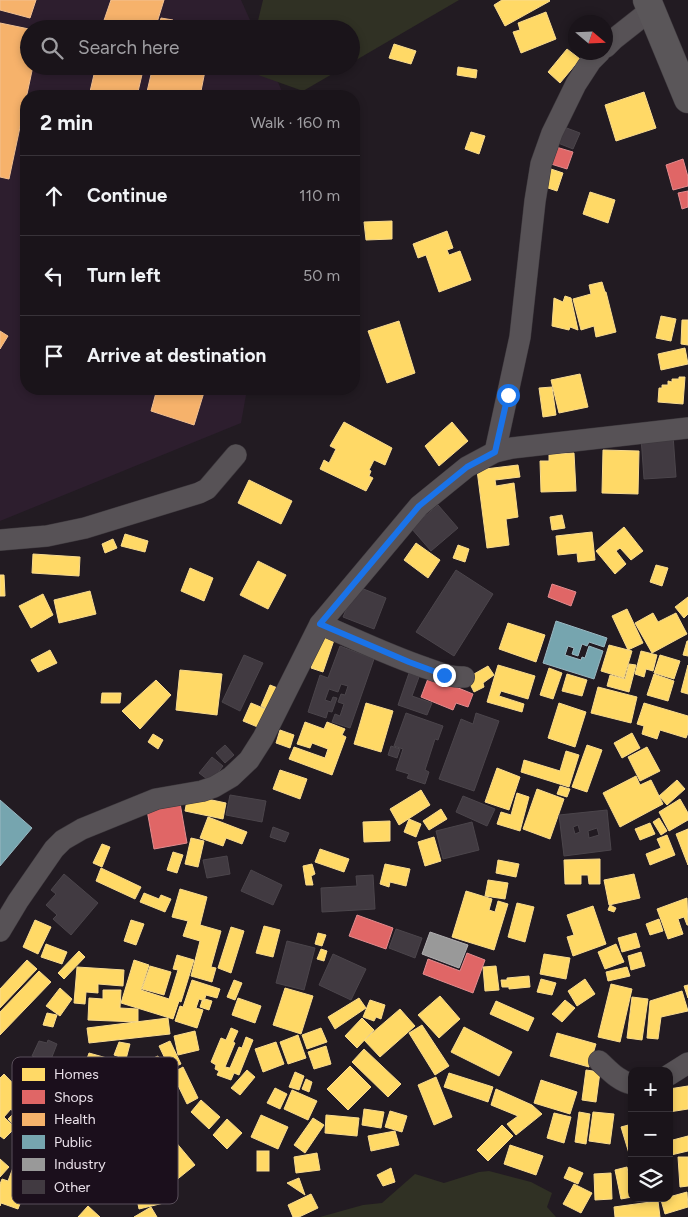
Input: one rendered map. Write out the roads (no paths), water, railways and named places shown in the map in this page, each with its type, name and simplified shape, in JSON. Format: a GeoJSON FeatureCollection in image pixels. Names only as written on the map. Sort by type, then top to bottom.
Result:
{"type":"FeatureCollection","features":[{"type":"Feature","properties":{"kind":"main road"},"geometry":{"type":"LineString","coordinates":[[649,5],[688,99]]}},
{"type":"Feature","properties":{"kind":"street"},"geometry":{"type":"LineString","coordinates":[[613,40],[649,5]]}},
{"type":"Feature","properties":{"kind":"street"},"geometry":{"type":"LineString","coordinates":[[495,452],[520,337],[541,164],[552,133],[576,84],[592,60]]}},
{"type":"Feature","properties":{"kind":"street"},"geometry":{"type":"LineString","coordinates":[[0,931],[49,856],[63,840],[82,829],[156,799],[214,787],[231,777],[249,760],[263,738],[320,624],[419,506],[467,467],[495,452],[512,448],[688,428]]}},
{"type":"Feature","properties":{"kind":"street"},"geometry":{"type":"LineString","coordinates":[[0,540],[47,536],[85,528],[199,493],[207,488],[236,456]]}},
{"type":"Feature","properties":{"kind":"street"},"geometry":{"type":"LineString","coordinates":[[320,624],[444,675],[464,677]]}},
{"type":"Feature","properties":{"kind":"street"},"geometry":{"type":"LineString","coordinates":[[599,1060],[614,1075],[628,1083]]}},
{"type":"Feature","properties":{"kind":"street"},"geometry":{"type":"LineString","coordinates":[[673,1072],[688,1063]]}}]}
